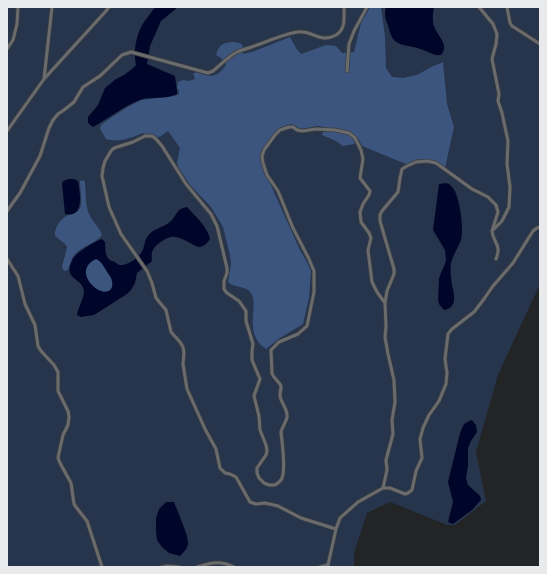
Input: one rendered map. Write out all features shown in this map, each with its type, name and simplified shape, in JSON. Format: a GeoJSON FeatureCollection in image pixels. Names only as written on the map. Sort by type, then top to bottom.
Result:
{"type":"FeatureCollection","features":[{"type":"Feature","properties":{"kind":"lane"},"geometry":{"type":"LineString","coordinates":[[7,49],[13,40],[17,24],[18,7]]}},
{"type":"Feature","properties":{"kind":"lane"},"geometry":{"type":"LineString","coordinates":[[44,79],[52,7]]}},
{"type":"Feature","properties":{"kind":"lane"},"geometry":{"type":"LineString","coordinates":[[7,131],[44,79],[109,7]]}},
{"type":"Feature","properties":{"kind":"lane"},"geometry":{"type":"LineString","coordinates":[[7,211],[20,194],[40,156],[48,128],[53,120],[58,114],[74,102],[83,87],[100,76],[125,54],[131,52],[208,73],[213,72],[237,52],[297,32],[302,32],[316,37],[333,37],[340,32],[343,26],[344,7]]}},
{"type":"Feature","properties":{"kind":"lane"},"geometry":{"type":"LineString","coordinates":[[347,71],[349,44],[367,7]]}},
{"type":"Feature","properties":{"kind":"lane"},"geometry":{"type":"LineString","coordinates":[[479,7],[493,24],[497,34],[492,59],[499,94],[498,101],[508,141],[507,164],[510,187],[509,207],[502,221],[492,231]]}},
{"type":"Feature","properties":{"kind":"lane"},"geometry":{"type":"LineString","coordinates":[[507,7],[512,26],[540,44]]}},
{"type":"Feature","properties":{"kind":"lane"},"geometry":{"type":"LineString","coordinates":[[336,529],[301,518],[278,506],[250,502],[236,478],[225,473],[220,468],[216,450],[187,389],[183,364],[183,347],[171,332],[166,310],[156,298],[147,271],[121,234],[108,207],[102,176],[102,168],[105,161],[114,148],[134,142],[145,136],[152,136],[162,146],[186,184],[211,214],[217,226],[227,268],[224,289],[227,293],[239,301],[246,311],[246,321],[253,344],[252,360],[260,379],[254,396],[259,416],[260,430],[267,451],[257,468],[259,478],[264,484],[275,485],[282,478],[284,467],[281,432],[287,416],[286,409],[280,397],[281,386],[272,373],[271,350],[277,343],[298,334],[307,326],[314,292],[314,272],[309,259],[293,228],[278,191],[267,175],[263,163],[262,156],[264,150],[280,130],[293,127],[297,130],[303,131],[316,129],[334,130],[349,133],[355,138],[361,150],[363,159],[360,178],[370,191],[361,208],[361,222],[371,238],[368,250],[372,282],[376,292],[385,303]]}},
{"type":"Feature","properties":{"kind":"lane"},"geometry":{"type":"LineString","coordinates":[[383,488],[387,470],[386,460],[392,434],[392,420],[395,402],[394,380],[385,337],[385,303],[387,291],[394,274],[394,269],[380,221],[380,215],[398,192],[401,171],[407,166],[416,162],[427,161],[436,163],[472,189],[488,197],[496,205],[498,212],[492,231],[499,250],[496,258]]}},
{"type":"Feature","properties":{"kind":"lane"},"geometry":{"type":"LineString","coordinates":[[320,567],[328,566],[336,529],[340,518],[358,502],[383,488],[390,488],[405,494],[412,490],[416,471],[422,458],[421,435],[429,415],[439,402],[446,384],[447,373],[445,359],[448,334],[452,329],[474,312],[493,286],[513,263],[533,231],[540,227]]}},
{"type":"Feature","properties":{"kind":"lane"},"geometry":{"type":"LineString","coordinates":[[7,259],[18,276],[25,304],[35,325],[38,346],[58,372],[58,391],[68,411],[69,417],[58,458],[71,483],[74,504],[88,521],[102,567]]}},
{"type":"Feature","properties":{"kind":"lane"},"geometry":{"type":"LineString","coordinates":[[196,567],[220,563],[234,567]]}},
{"type":"Feature","properties":{"kind":"lane"},"geometry":{"type":"LineString","coordinates":[[162,567],[179,567]]}},
{"type":"Feature","properties":{"kind":"shaded area"},"geometry":{"type":"Polygon","coordinates":[[[7,7],[540,7],[540,284],[498,375],[476,452],[486,501],[455,525],[447,525],[390,502],[367,513],[354,553],[354,567],[7,567],[7,7]]]}},
{"type":"Feature","properties":{"kind":"shaded area"},"geometry":{"type":"Polygon","coordinates":[[[155,7],[178,7],[161,21],[150,46],[147,64],[175,76],[177,94],[168,97],[140,100],[128,105],[93,127],[88,123],[88,117],[98,105],[105,88],[136,65],[135,50],[138,34],[142,25],[155,7]]]}},
{"type":"Feature","properties":{"kind":"shaded area"},"geometry":{"type":"Polygon","coordinates":[[[370,7],[381,7],[385,37],[386,68],[392,77],[404,78],[419,74],[443,62],[447,104],[454,127],[445,168],[431,160],[417,160],[406,164],[362,146],[358,138],[354,144],[343,146],[322,135],[325,127],[318,126],[301,129],[291,124],[280,128],[261,151],[261,163],[311,271],[309,298],[303,324],[280,338],[266,349],[258,342],[254,334],[252,295],[248,290],[228,282],[231,264],[223,227],[211,207],[190,185],[178,167],[177,162],[180,148],[168,131],[156,138],[143,133],[125,139],[111,140],[106,139],[100,129],[101,125],[141,100],[175,96],[179,94],[177,88],[178,82],[195,79],[193,74],[196,72],[209,76],[216,75],[226,65],[221,58],[216,55],[220,46],[225,43],[240,43],[243,47],[243,54],[290,37],[301,54],[326,45],[336,46],[342,53],[354,52],[361,23],[370,7]]]}},
{"type":"Feature","properties":{"kind":"shaded area"},"geometry":{"type":"Polygon","coordinates":[[[386,7],[434,7],[433,24],[444,44],[441,55],[435,55],[397,43],[391,34],[386,19],[386,7]]]}},
{"type":"Feature","properties":{"kind":"shaded area"},"geometry":{"type":"Polygon","coordinates":[[[69,179],[78,181],[80,204],[76,212],[65,214],[62,184],[63,181],[69,179]]]}},
{"type":"Feature","properties":{"kind":"shaded area"},"geometry":{"type":"Polygon","coordinates":[[[84,180],[88,212],[102,235],[96,241],[77,252],[71,260],[68,270],[64,271],[62,267],[67,247],[55,236],[55,231],[57,225],[63,219],[79,210],[81,205],[80,181],[84,180]]]}},
{"type":"Feature","properties":{"kind":"shaded area"},"geometry":{"type":"Polygon","coordinates":[[[446,183],[451,185],[457,196],[462,235],[451,263],[454,300],[451,307],[444,310],[439,304],[438,300],[439,278],[446,261],[445,250],[433,230],[439,184],[446,183]]]}},
{"type":"Feature","properties":{"kind":"shaded area"},"geometry":{"type":"Polygon","coordinates":[[[187,207],[201,222],[209,234],[210,239],[206,244],[202,247],[198,247],[182,239],[175,237],[167,238],[153,249],[152,261],[137,273],[135,283],[127,294],[94,315],[81,317],[77,315],[84,291],[81,284],[70,273],[70,264],[76,255],[88,246],[102,239],[105,242],[106,253],[109,260],[120,265],[129,263],[140,255],[150,234],[168,223],[179,210],[187,207]],[[96,259],[88,265],[86,271],[87,278],[97,289],[103,292],[108,291],[112,287],[112,280],[104,266],[96,259]]]}},
{"type":"Feature","properties":{"kind":"shaded area"},"geometry":{"type":"Polygon","coordinates":[[[96,259],[102,264],[111,278],[112,287],[108,291],[103,292],[97,289],[87,278],[86,271],[88,265],[96,259]]]}},
{"type":"Feature","properties":{"kind":"shaded area"},"geometry":{"type":"Polygon","coordinates":[[[472,420],[476,425],[477,432],[468,448],[466,478],[468,485],[480,496],[481,500],[472,510],[453,524],[448,522],[453,502],[448,482],[460,433],[464,424],[472,420]]]}},
{"type":"Feature","properties":{"kind":"shaded area"},"geometry":{"type":"Polygon","coordinates":[[[166,502],[174,502],[187,535],[187,547],[180,556],[169,553],[157,540],[156,518],[159,509],[166,502]]]}}]}
